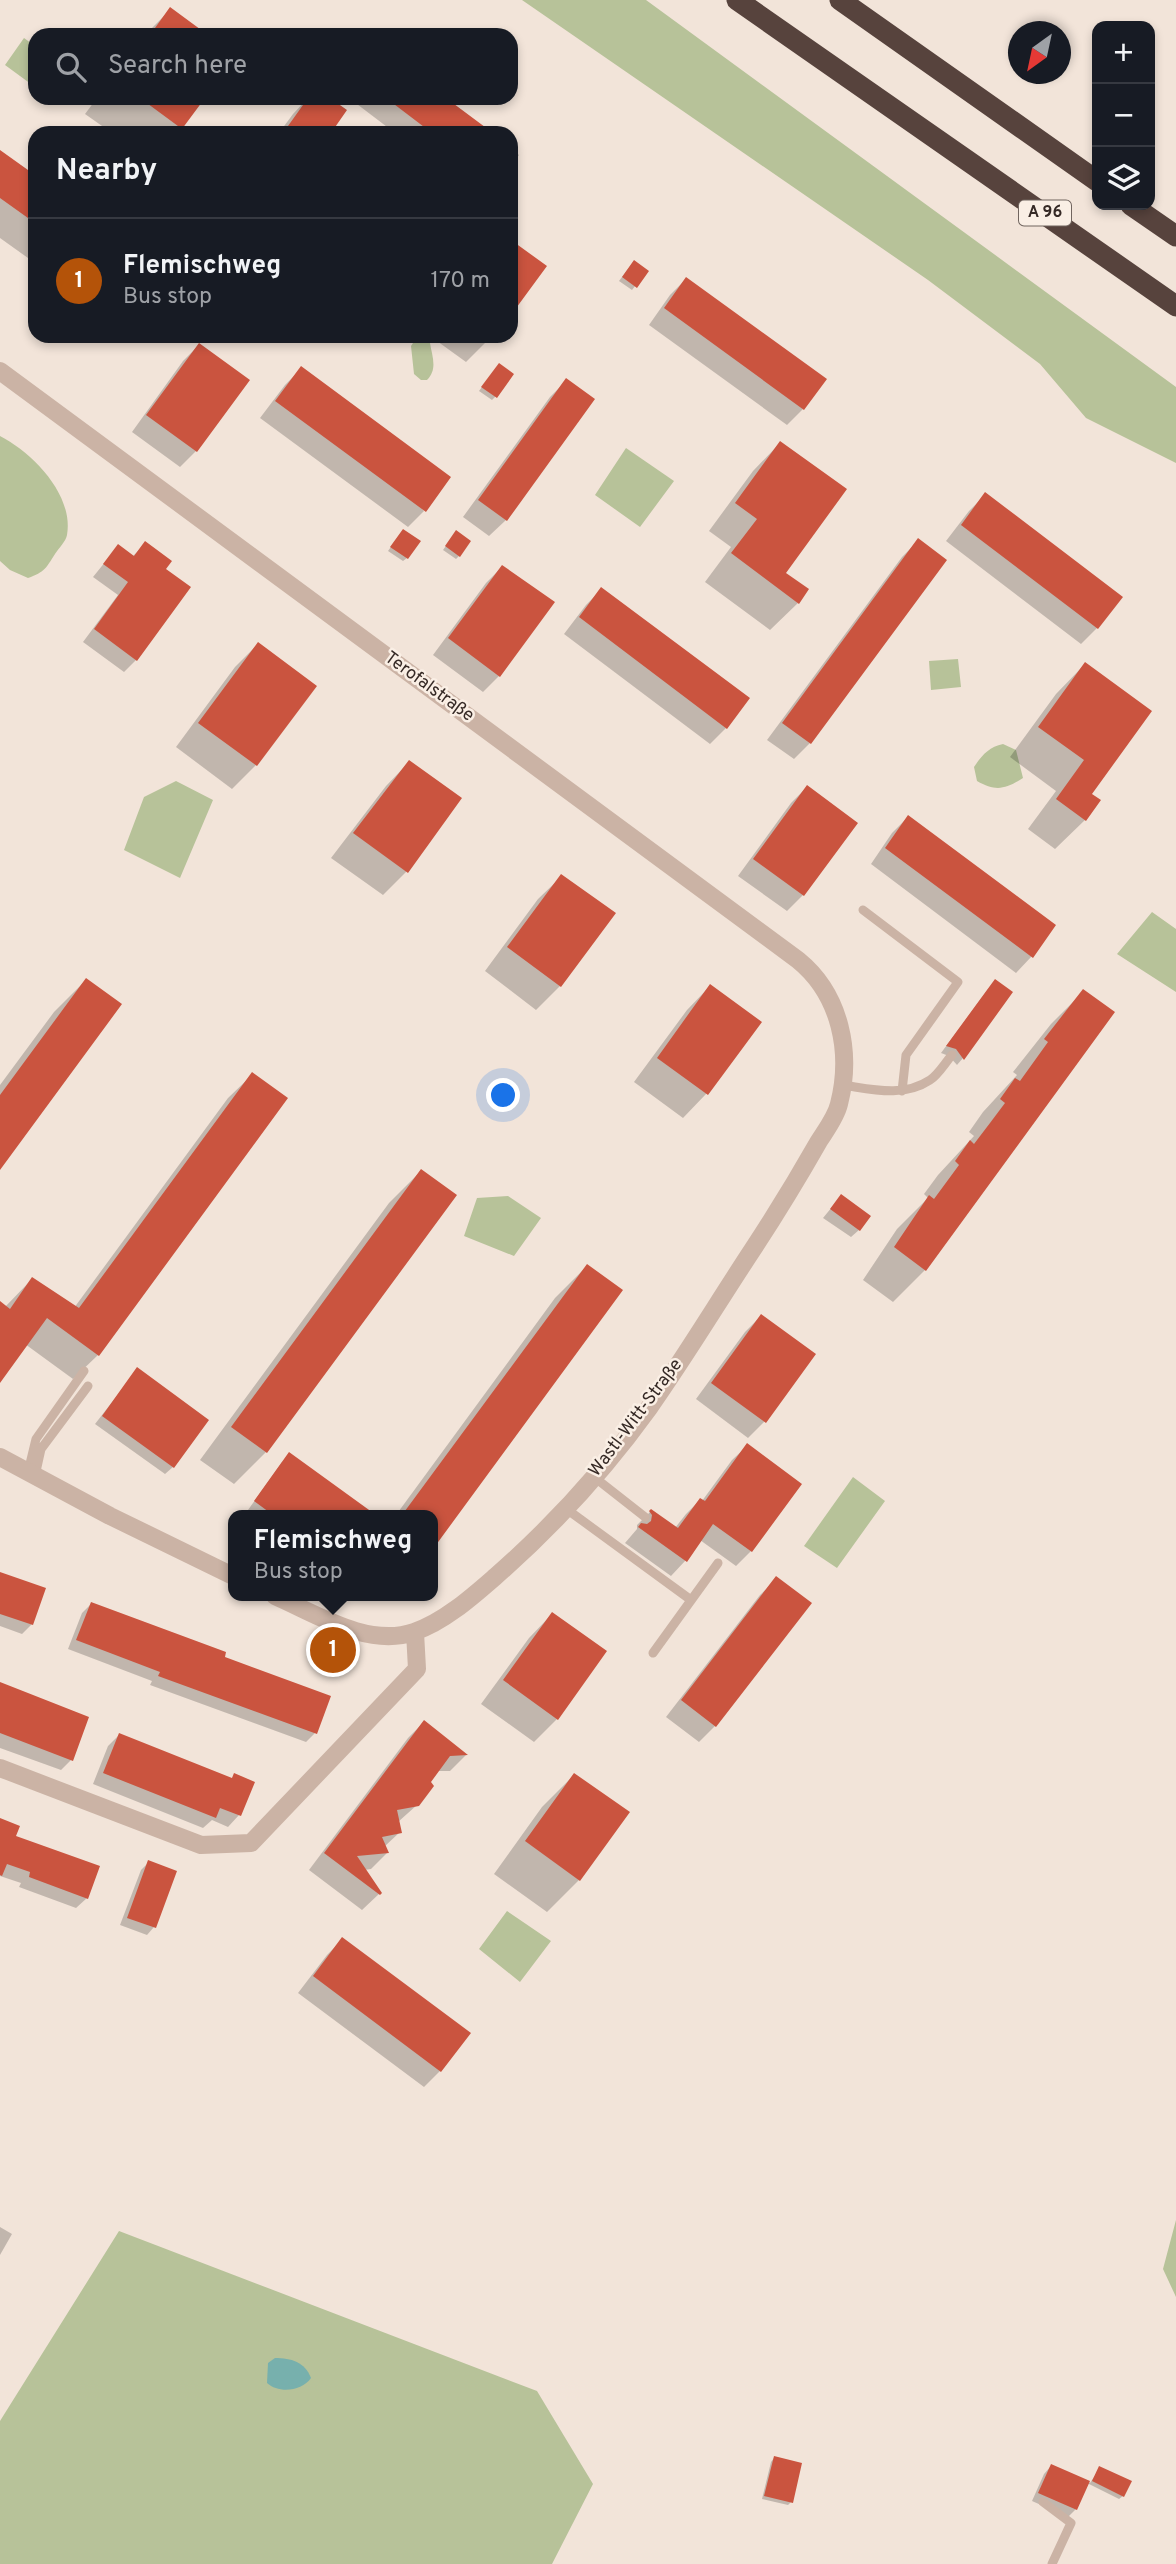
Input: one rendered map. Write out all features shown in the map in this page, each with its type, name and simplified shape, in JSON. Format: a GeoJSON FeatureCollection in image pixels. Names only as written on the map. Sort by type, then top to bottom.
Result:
{"type":"FeatureCollection","features":[{"type":"Feature","properties":{"kind":"highway","name":"A 96"},"geometry":{"type":"LineString","coordinates":[[737,0],[1176,306]]}},
{"type":"Feature","properties":{"kind":"highway"},"geometry":{"type":"LineString","coordinates":[[840,0],[1092,177]]}},
{"type":"Feature","properties":{"kind":"highway"},"geometry":{"type":"LineString","coordinates":[[1138,210],[1176,236]]}},
{"type":"Feature","properties":{"kind":"street","name":"Terofalstraße"},"geometry":{"type":"LineString","coordinates":[[0,371],[798,960],[826,994],[839,1020]]}},
{"type":"Feature","properties":{"kind":"street","name":"Wastl-Witt-Straße"},"geometry":{"type":"LineString","coordinates":[[287,1601],[357,1631],[389,1637],[415,1632],[463,1605],[514,1560],[565,1508],[594,1477],[648,1408],[789,1193],[839,1106],[845,1039],[839,1020]]}},
{"type":"Feature","properties":{"kind":"street"},"geometry":{"type":"LineString","coordinates":[[0,1457],[110,1516],[228,1574]]}},
{"type":"Feature","properties":{"kind":"street"},"geometry":{"type":"LineString","coordinates":[[0,1768],[201,1844],[251,1843],[417,1669],[415,1632]]}},
{"type":"Feature","properties":{"kind":"lane"},"geometry":{"type":"LineString","coordinates":[[863,910],[958,982],[906,1055],[902,1091]]}},
{"type":"Feature","properties":{"kind":"lane"},"geometry":{"type":"LineString","coordinates":[[842,1085],[902,1091],[931,1080],[952,1055]]}},
{"type":"Feature","properties":{"kind":"lane"},"geometry":{"type":"LineString","coordinates":[[32,1474],[36,1439],[84,1371]]}},
{"type":"Feature","properties":{"kind":"lane"},"geometry":{"type":"LineString","coordinates":[[32,1474],[41,1449],[88,1386]]}},
{"type":"Feature","properties":{"kind":"lane"},"geometry":{"type":"LineString","coordinates":[[594,1477],[645,1517]]}},
{"type":"Feature","properties":{"kind":"lane"},"geometry":{"type":"LineString","coordinates":[[565,1508],[691,1600]]}},
{"type":"Feature","properties":{"kind":"lane"},"geometry":{"type":"LineString","coordinates":[[653,1653],[718,1563]]}},
{"type":"Feature","properties":{"kind":"lane"},"geometry":{"type":"LineString","coordinates":[[1043,2502],[1071,2523],[1052,2564]]}},
{"type":"Feature","properties":{"kind":"green space"},"geometry":{"type":"Polygon","coordinates":[[[522,0],[646,0],[1176,387],[1176,463],[1086,418],[1040,364],[928,280],[522,0]]]}},
{"type":"Feature","properties":{"kind":"green space"},"geometry":{"type":"Polygon","coordinates":[[[24,38],[28,41],[28,82],[5,65],[24,38]]]}},
{"type":"Feature","properties":{"kind":"green space"},"geometry":{"type":"Polygon","coordinates":[[[413,343],[430,343],[433,367],[427,380],[421,380],[414,374],[413,343]]]}},
{"type":"Feature","properties":{"kind":"green space"},"geometry":{"type":"Polygon","coordinates":[[[0,436],[38,464],[58,491],[67,520],[64,542],[44,569],[28,578],[10,570],[0,561],[0,436]]]}},
{"type":"Feature","properties":{"kind":"green space"},"geometry":{"type":"Polygon","coordinates":[[[626,448],[674,481],[640,527],[595,495],[626,448]]]}},
{"type":"Feature","properties":{"kind":"green space"},"geometry":{"type":"Polygon","coordinates":[[[958,659],[961,687],[931,690],[929,661],[958,659]]]}},
{"type":"Feature","properties":{"kind":"green space"},"geometry":{"type":"Polygon","coordinates":[[[1003,744],[1016,750],[1023,778],[1001,788],[990,787],[977,781],[974,767],[990,749],[1003,744]]]}},
{"type":"Feature","properties":{"kind":"green space"},"geometry":{"type":"Polygon","coordinates":[[[176,781],[213,800],[180,878],[124,850],[144,797],[176,781]]]}},
{"type":"Feature","properties":{"kind":"green space"},"geometry":{"type":"Polygon","coordinates":[[[1152,912],[1176,929],[1176,992],[1117,954],[1152,912]]]}},
{"type":"Feature","properties":{"kind":"green space"},"geometry":{"type":"Polygon","coordinates":[[[508,1196],[541,1218],[514,1256],[464,1236],[477,1198],[508,1196]]]}},
{"type":"Feature","properties":{"kind":"green space"},"geometry":{"type":"Polygon","coordinates":[[[853,1477],[885,1501],[837,1568],[804,1546],[853,1477]]]}},
{"type":"Feature","properties":{"kind":"green space"},"geometry":{"type":"Polygon","coordinates":[[[507,1911],[551,1941],[520,1982],[479,1949],[507,1911]]]}},
{"type":"Feature","properties":{"kind":"green space"},"geometry":{"type":"Polygon","coordinates":[[[1176,2220],[1176,2297],[1163,2269],[1176,2220]]]}},
{"type":"Feature","properties":{"kind":"green space"},"geometry":{"type":"Polygon","coordinates":[[[119,2231],[537,2391],[593,2484],[552,2564],[0,2564],[0,2421],[119,2231]]]}},
{"type":"Feature","properties":{"kind":"water"},"geometry":{"type":"Polygon","coordinates":[[[275,2358],[297,2362],[311,2378],[302,2386],[290,2390],[272,2386],[267,2383],[268,2363],[275,2358]]]}},
{"type":"Feature","properties":{"kind":"building"},"geometry":{"type":"Polygon","coordinates":[[[170,7],[198,28],[155,28],[170,7]]]}},
{"type":"Feature","properties":{"kind":"building"},"geometry":{"type":"Polygon","coordinates":[[[149,105],[200,105],[184,126],[178,126],[149,105]]]}},
{"type":"Feature","properties":{"kind":"building"},"geometry":{"type":"Polygon","coordinates":[[[303,105],[340,105],[347,110],[336,126],[288,126],[303,105]]]}},
{"type":"Feature","properties":{"kind":"building"},"geometry":{"type":"Polygon","coordinates":[[[395,105],[455,105],[484,126],[423,126],[395,105]]]}},
{"type":"Feature","properties":{"kind":"building"},"geometry":{"type":"Polygon","coordinates":[[[0,150],[28,170],[28,218],[0,198],[0,150]]]}},
{"type":"Feature","properties":{"kind":"building"},"geometry":{"type":"Polygon","coordinates":[[[518,245],[547,266],[518,305],[518,245]]]}},
{"type":"Feature","properties":{"kind":"building"},"geometry":{"type":"Polygon","coordinates":[[[634,260],[649,271],[637,288],[622,277],[634,260]]]}},
{"type":"Feature","properties":{"kind":"building"},"geometry":{"type":"Polygon","coordinates":[[[686,277],[827,379],[804,410],[664,308],[686,277]]]}},
{"type":"Feature","properties":{"kind":"building"},"geometry":{"type":"Polygon","coordinates":[[[199,343],[250,380],[197,452],[146,415],[199,343]]]}},
{"type":"Feature","properties":{"kind":"building"},"geometry":{"type":"Polygon","coordinates":[[[499,363],[514,374],[497,398],[481,387],[499,363]]]}},
{"type":"Feature","properties":{"kind":"building"},"geometry":{"type":"Polygon","coordinates":[[[301,366],[451,477],[426,512],[275,401],[301,366]]]}},
{"type":"Feature","properties":{"kind":"building"},"geometry":{"type":"Polygon","coordinates":[[[566,378],[595,399],[507,521],[478,500],[566,378]]]}},
{"type":"Feature","properties":{"kind":"building"},"geometry":{"type":"Polygon","coordinates":[[[780,441],[847,489],[786,573],[809,589],[799,604],[731,553],[757,519],[735,503],[780,441]]]}},
{"type":"Feature","properties":{"kind":"building"},"geometry":{"type":"Polygon","coordinates":[[[985,492],[1123,597],[1098,629],[961,525],[985,492]]]}},
{"type":"Feature","properties":{"kind":"building"},"geometry":{"type":"Polygon","coordinates":[[[403,529],[421,541],[408,559],[390,547],[403,529]]]}},
{"type":"Feature","properties":{"kind":"building"},"geometry":{"type":"Polygon","coordinates":[[[456,530],[471,541],[460,557],[445,546],[456,530]]]}},
{"type":"Feature","properties":{"kind":"building"},"geometry":{"type":"Polygon","coordinates":[[[918,538],[947,560],[811,744],[782,723],[918,538]]]}},
{"type":"Feature","properties":{"kind":"building"},"geometry":{"type":"Polygon","coordinates":[[[145,541],[172,561],[166,569],[191,587],[137,661],[94,629],[128,582],[103,564],[118,544],[134,556],[145,541]]]}},
{"type":"Feature","properties":{"kind":"building"},"geometry":{"type":"Polygon","coordinates":[[[502,565],[555,602],[500,677],[448,638],[502,565]]]}},
{"type":"Feature","properties":{"kind":"building"},"geometry":{"type":"Polygon","coordinates":[[[601,587],[750,698],[727,729],[579,617],[601,587]]]}},
{"type":"Feature","properties":{"kind":"building"},"geometry":{"type":"Polygon","coordinates":[[[258,642],[317,686],[257,766],[198,723],[258,642]]]}},
{"type":"Feature","properties":{"kind":"building"},"geometry":{"type":"Polygon","coordinates":[[[1085,662],[1152,711],[1092,794],[1101,800],[1086,821],[1056,799],[1084,760],[1038,727],[1085,662]]]}},
{"type":"Feature","properties":{"kind":"building"},"geometry":{"type":"Polygon","coordinates":[[[409,760],[462,798],[408,873],[353,833],[409,760]]]}},
{"type":"Feature","properties":{"kind":"building"},"geometry":{"type":"Polygon","coordinates":[[[807,785],[858,823],[804,896],[753,859],[807,785]]]}},
{"type":"Feature","properties":{"kind":"building"},"geometry":{"type":"Polygon","coordinates":[[[908,815],[1056,925],[1033,958],[885,848],[908,815]]]}},
{"type":"Feature","properties":{"kind":"building"},"geometry":{"type":"Polygon","coordinates":[[[561,874],[616,913],[561,987],[507,947],[561,874]]]}},
{"type":"Feature","properties":{"kind":"building"},"geometry":{"type":"Polygon","coordinates":[[[86,978],[122,1004],[0,1170],[0,1095],[86,978]]]}},
{"type":"Feature","properties":{"kind":"building"},"geometry":{"type":"Polygon","coordinates":[[[995,979],[1013,992],[964,1060],[956,1049],[946,1046],[995,979]]]}},
{"type":"Feature","properties":{"kind":"building"},"geometry":{"type":"Polygon","coordinates":[[[710,984],[762,1022],[708,1095],[657,1058],[710,984]]]}},
{"type":"Feature","properties":{"kind":"building"},"geometry":{"type":"Polygon","coordinates":[[[1083,989],[1115,1012],[926,1271],[894,1247],[929,1195],[934,1199],[959,1165],[955,1161],[970,1140],[974,1144],[1005,1103],[1000,1099],[1015,1078],[1020,1081],[1048,1042],[1044,1039],[1083,989]]]}},
{"type":"Feature","properties":{"kind":"building"},"geometry":{"type":"Polygon","coordinates":[[[252,1072],[288,1098],[99,1356],[47,1318],[0,1383],[0,1301],[10,1309],[32,1277],[79,1308],[252,1072]]]}},
{"type":"Feature","properties":{"kind":"building"},"geometry":{"type":"Polygon","coordinates":[[[421,1169],[457,1195],[267,1453],[231,1427],[421,1169]]]}},
{"type":"Feature","properties":{"kind":"building"},"geometry":{"type":"Polygon","coordinates":[[[841,1194],[871,1216],[860,1231],[830,1209],[841,1194]]]}},
{"type":"Feature","properties":{"kind":"building"},"geometry":{"type":"Polygon","coordinates":[[[587,1264],[623,1290],[438,1542],[438,1510],[406,1510],[587,1264]]]}},
{"type":"Feature","properties":{"kind":"building"},"geometry":{"type":"Polygon","coordinates":[[[761,1314],[816,1354],[766,1423],[711,1383],[761,1314]]]}},
{"type":"Feature","properties":{"kind":"building"},"geometry":{"type":"Polygon","coordinates":[[[137,1367],[209,1420],[174,1468],[102,1416],[137,1367]]]}},
{"type":"Feature","properties":{"kind":"building"},"geometry":{"type":"Polygon","coordinates":[[[747,1443],[802,1484],[752,1552],[713,1524],[687,1562],[638,1527],[641,1523],[647,1524],[651,1521],[651,1509],[678,1528],[700,1498],[705,1501],[747,1443]]]}},
{"type":"Feature","properties":{"kind":"building"},"geometry":{"type":"Polygon","coordinates":[[[289,1452],[369,1510],[266,1510],[254,1501],[289,1452]]]}},
{"type":"Feature","properties":{"kind":"building"},"geometry":{"type":"Polygon","coordinates":[[[0,1572],[46,1588],[33,1625],[0,1614],[0,1572]]]}},
{"type":"Feature","properties":{"kind":"building"},"geometry":{"type":"Polygon","coordinates":[[[776,1576],[812,1603],[716,1727],[681,1700],[776,1576]]]}},
{"type":"Feature","properties":{"kind":"building"},"geometry":{"type":"Polygon","coordinates":[[[91,1602],[226,1652],[225,1657],[331,1696],[317,1734],[158,1676],[160,1672],[76,1640],[91,1602]]]}},
{"type":"Feature","properties":{"kind":"building"},"geometry":{"type":"Polygon","coordinates":[[[552,1612],[607,1651],[558,1720],[503,1680],[552,1612]]]}},
{"type":"Feature","properties":{"kind":"building"},"geometry":{"type":"Polygon","coordinates":[[[0,1682],[89,1717],[73,1761],[0,1733],[0,1682]]]}},
{"type":"Feature","properties":{"kind":"building"},"geometry":{"type":"Polygon","coordinates":[[[424,1720],[468,1755],[450,1756],[431,1782],[434,1786],[419,1806],[397,1810],[402,1833],[382,1837],[389,1853],[357,1856],[382,1893],[380,1895],[324,1853],[424,1720]]]}},
{"type":"Feature","properties":{"kind":"building"},"geometry":{"type":"Polygon","coordinates":[[[119,1733],[232,1778],[234,1773],[255,1782],[241,1816],[220,1808],[216,1818],[103,1773],[119,1733]]]}},
{"type":"Feature","properties":{"kind":"building"},"geometry":{"type":"Polygon","coordinates":[[[574,1773],[630,1812],[580,1881],[525,1841],[574,1773]]]}},
{"type":"Feature","properties":{"kind":"building"},"geometry":{"type":"Polygon","coordinates":[[[0,1818],[20,1826],[16,1836],[100,1866],[88,1899],[29,1877],[30,1872],[7,1864],[2,1876],[0,1875],[0,1818]]]}},
{"type":"Feature","properties":{"kind":"building"},"geometry":{"type":"Polygon","coordinates":[[[148,1860],[177,1871],[156,1928],[127,1918],[148,1860]]]}},
{"type":"Feature","properties":{"kind":"building"},"geometry":{"type":"Polygon","coordinates":[[[342,1937],[471,2033],[441,2072],[313,1976],[342,1937]]]}},
{"type":"Feature","properties":{"kind":"building"},"geometry":{"type":"Polygon","coordinates":[[[774,2456],[802,2463],[793,2503],[764,2496],[774,2456]]]}},
{"type":"Feature","properties":{"kind":"building"},"geometry":{"type":"Polygon","coordinates":[[[1051,2464],[1090,2481],[1077,2510],[1038,2493],[1051,2464]]]}},
{"type":"Feature","properties":{"kind":"building"},"geometry":{"type":"Polygon","coordinates":[[[1099,2466],[1132,2481],[1124,2497],[1092,2481],[1099,2466]]]}},
{"type":"Feature","properties":{"kind":"place","name":"Flemischweg"},"geometry":{"type":"Point","coordinates":[333,1650]}}]}
